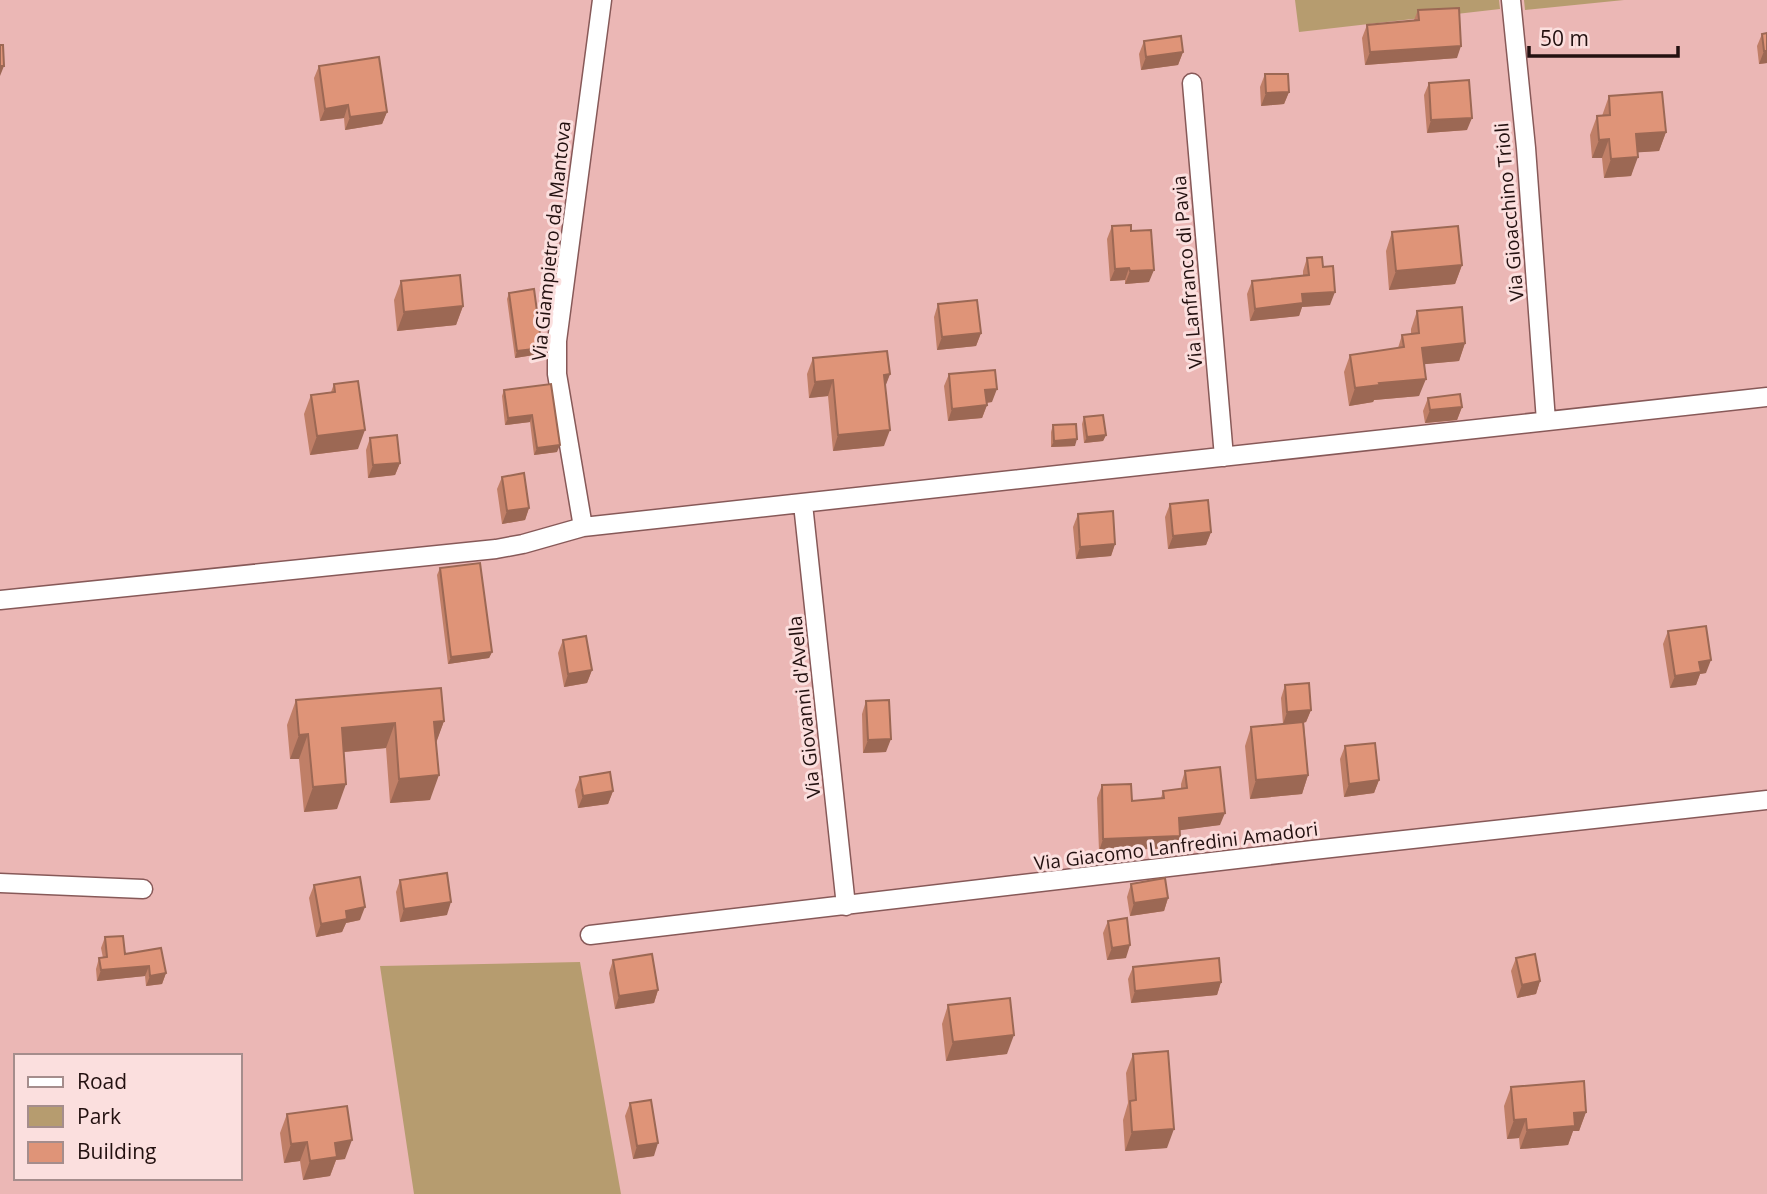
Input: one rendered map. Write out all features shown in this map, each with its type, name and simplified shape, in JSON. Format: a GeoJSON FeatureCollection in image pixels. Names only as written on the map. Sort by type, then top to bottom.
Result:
{"type":"FeatureCollection","features":[{"type":"Feature","properties":{"kind":"street","name":"Via Giampietro da Mantova"},"geometry":{"type":"LineString","coordinates":[[583,527],[557,374],[557,356],[559,322],[602,0]]}},
{"type":"Feature","properties":{"kind":"street","name":"Via Gioacchino Trioli"},"geometry":{"type":"LineString","coordinates":[[1511,0],[1526,148],[1546,421]]}},
{"type":"Feature","properties":{"kind":"street","name":"Via Lanfranco di Pavia"},"geometry":{"type":"LineString","coordinates":[[1192,83],[1224,457]]}},
{"type":"Feature","properties":{"kind":"street"},"geometry":{"type":"LineString","coordinates":[[0,600],[496,549],[583,527],[1767,397]]}},
{"type":"Feature","properties":{"kind":"street","name":"Via Giovanni d'Avella"},"geometry":{"type":"LineString","coordinates":[[803,504],[846,906]]}},
{"type":"Feature","properties":{"kind":"street","name":"Via Giacomo Lanfredini Amadori"},"geometry":{"type":"LineString","coordinates":[[590,935],[1767,800]]}},
{"type":"Feature","properties":{"kind":"street"},"geometry":{"type":"LineString","coordinates":[[0,883],[142,889]]}},
{"type":"Feature","properties":{"kind":"green space"},"geometry":{"type":"Polygon","coordinates":[[[1295,0],[1499,0],[1500,9],[1299,32],[1295,0]]]}},
{"type":"Feature","properties":{"kind":"green space"},"geometry":{"type":"Polygon","coordinates":[[[1524,0],[1624,0],[1525,10],[1524,0]]]}},
{"type":"Feature","properties":{"kind":"green space"},"geometry":{"type":"Polygon","coordinates":[[[580,962],[621,1194],[414,1194],[380,966],[580,962]]]}},
{"type":"Feature","properties":{"kind":"building"},"geometry":{"type":"Polygon","coordinates":[[[1459,8],[1461,46],[1370,52],[1367,25],[1419,20],[1418,10],[1459,8]]]}},
{"type":"Feature","properties":{"kind":"building"},"geometry":{"type":"Polygon","coordinates":[[[1767,33],[1767,51],[1764,51],[1762,34],[1767,33]]]}},
{"type":"Feature","properties":{"kind":"building"},"geometry":{"type":"Polygon","coordinates":[[[1181,36],[1183,52],[1146,57],[1144,41],[1181,36]]]}},
{"type":"Feature","properties":{"kind":"building"},"geometry":{"type":"Polygon","coordinates":[[[0,45],[3,45],[4,66],[0,66],[0,45]]]}},
{"type":"Feature","properties":{"kind":"building"},"geometry":{"type":"Polygon","coordinates":[[[379,57],[387,112],[350,117],[348,105],[325,109],[319,66],[379,57]]]}},
{"type":"Feature","properties":{"kind":"building"},"geometry":{"type":"Polygon","coordinates":[[[1265,74],[1288,74],[1289,92],[1266,93],[1265,74]]]}},
{"type":"Feature","properties":{"kind":"building"},"geometry":{"type":"Polygon","coordinates":[[[1469,80],[1472,118],[1431,120],[1429,83],[1469,80]]]}},
{"type":"Feature","properties":{"kind":"building"},"geometry":{"type":"Polygon","coordinates":[[[1662,92],[1666,132],[1636,134],[1638,157],[1611,159],[1609,139],[1599,140],[1597,116],[1610,115],[1609,96],[1662,92]]]}},
{"type":"Feature","properties":{"kind":"building"},"geometry":{"type":"Polygon","coordinates":[[[1131,225],[1131,231],[1151,230],[1154,270],[1115,269],[1112,226],[1131,225]]]}},
{"type":"Feature","properties":{"kind":"building"},"geometry":{"type":"Polygon","coordinates":[[[1458,226],[1462,265],[1396,271],[1392,232],[1458,226]]]}},
{"type":"Feature","properties":{"kind":"building"},"geometry":{"type":"Polygon","coordinates":[[[1322,257],[1323,267],[1333,266],[1335,292],[1302,294],[1303,303],[1255,309],[1252,281],[1309,275],[1307,258],[1322,257]]]}},
{"type":"Feature","properties":{"kind":"building"},"geometry":{"type":"Polygon","coordinates":[[[460,275],[463,306],[404,312],[401,281],[460,275]]]}},
{"type":"Feature","properties":{"kind":"building"},"geometry":{"type":"Polygon","coordinates":[[[534,289],[542,348],[517,351],[509,293],[534,289]]]}},
{"type":"Feature","properties":{"kind":"building"},"geometry":{"type":"Polygon","coordinates":[[[977,300],[981,333],[942,337],[938,304],[977,300]]]}},
{"type":"Feature","properties":{"kind":"building"},"geometry":{"type":"Polygon","coordinates":[[[1462,307],[1465,343],[1422,348],[1426,379],[1355,388],[1350,355],[1404,347],[1402,335],[1419,333],[1417,311],[1462,307]]]}},
{"type":"Feature","properties":{"kind":"building"},"geometry":{"type":"Polygon","coordinates":[[[887,351],[890,374],[884,375],[890,430],[838,435],[833,380],[815,382],[813,358],[887,351]]]}},
{"type":"Feature","properties":{"kind":"building"},"geometry":{"type":"Polygon","coordinates":[[[995,370],[997,389],[985,390],[987,405],[952,409],[949,374],[995,370]]]}},
{"type":"Feature","properties":{"kind":"building"},"geometry":{"type":"Polygon","coordinates":[[[358,381],[365,430],[317,436],[311,395],[335,392],[334,384],[358,381]]]}},
{"type":"Feature","properties":{"kind":"building"},"geometry":{"type":"Polygon","coordinates":[[[551,384],[560,445],[537,448],[532,415],[508,418],[504,390],[551,384]]]}},
{"type":"Feature","properties":{"kind":"building"},"geometry":{"type":"Polygon","coordinates":[[[1460,394],[1462,407],[1430,410],[1428,398],[1460,394]]]}},
{"type":"Feature","properties":{"kind":"building"},"geometry":{"type":"Polygon","coordinates":[[[1103,415],[1106,435],[1087,437],[1084,417],[1103,415]]]}},
{"type":"Feature","properties":{"kind":"building"},"geometry":{"type":"Polygon","coordinates":[[[1076,424],[1077,439],[1054,441],[1053,425],[1076,424]]]}},
{"type":"Feature","properties":{"kind":"building"},"geometry":{"type":"Polygon","coordinates":[[[397,435],[400,463],[373,465],[370,438],[397,435]]]}},
{"type":"Feature","properties":{"kind":"building"},"geometry":{"type":"Polygon","coordinates":[[[524,473],[529,508],[507,511],[502,477],[524,473]]]}},
{"type":"Feature","properties":{"kind":"building"},"geometry":{"type":"Polygon","coordinates":[[[1208,500],[1211,532],[1173,536],[1170,504],[1208,500]]]}},
{"type":"Feature","properties":{"kind":"building"},"geometry":{"type":"Polygon","coordinates":[[[1113,511],[1115,544],[1080,547],[1078,514],[1113,511]]]}},
{"type":"Feature","properties":{"kind":"building"},"geometry":{"type":"Polygon","coordinates":[[[480,563],[492,652],[451,657],[440,568],[480,563]]]}},
{"type":"Feature","properties":{"kind":"building"},"geometry":{"type":"Polygon","coordinates":[[[1706,626],[1711,660],[1699,662],[1701,672],[1675,676],[1668,631],[1706,626]]]}},
{"type":"Feature","properties":{"kind":"building"},"geometry":{"type":"Polygon","coordinates":[[[586,636],[592,670],[568,674],[563,640],[586,636]]]}},
{"type":"Feature","properties":{"kind":"building"},"geometry":{"type":"Polygon","coordinates":[[[1309,683],[1311,710],[1287,712],[1285,685],[1309,683]]]}},
{"type":"Feature","properties":{"kind":"building"},"geometry":{"type":"Polygon","coordinates":[[[441,688],[444,721],[434,722],[439,775],[399,779],[395,723],[342,728],[346,784],[313,787],[308,734],[299,735],[296,700],[441,688]]]}},
{"type":"Feature","properties":{"kind":"building"},"geometry":{"type":"Polygon","coordinates":[[[889,700],[891,739],[868,740],[866,701],[889,700]]]}},
{"type":"Feature","properties":{"kind":"building"},"geometry":{"type":"Polygon","coordinates":[[[1303,722],[1308,775],[1256,780],[1251,727],[1303,722]]]}},
{"type":"Feature","properties":{"kind":"building"},"geometry":{"type":"Polygon","coordinates":[[[1375,743],[1379,780],[1349,784],[1345,746],[1375,743]]]}},
{"type":"Feature","properties":{"kind":"building"},"geometry":{"type":"Polygon","coordinates":[[[1220,767],[1225,813],[1179,818],[1180,836],[1103,839],[1102,785],[1131,784],[1132,801],[1164,798],[1163,791],[1187,788],[1185,771],[1220,767]]]}},
{"type":"Feature","properties":{"kind":"building"},"geometry":{"type":"Polygon","coordinates":[[[610,772],[613,791],[583,796],[580,777],[610,772]]]}},
{"type":"Feature","properties":{"kind":"building"},"geometry":{"type":"Polygon","coordinates":[[[447,873],[451,902],[404,909],[400,880],[447,873]]]}},
{"type":"Feature","properties":{"kind":"building"},"geometry":{"type":"Polygon","coordinates":[[[360,877],[365,907],[346,911],[347,919],[321,924],[314,885],[360,877]]]}},
{"type":"Feature","properties":{"kind":"building"},"geometry":{"type":"Polygon","coordinates":[[[1165,878],[1168,898],[1134,903],[1131,884],[1165,878]]]}},
{"type":"Feature","properties":{"kind":"building"},"geometry":{"type":"Polygon","coordinates":[[[1127,918],[1130,945],[1112,948],[1108,921],[1127,918]]]}},
{"type":"Feature","properties":{"kind":"building"},"geometry":{"type":"Polygon","coordinates":[[[123,936],[125,954],[161,948],[166,973],[150,976],[149,966],[101,970],[99,958],[107,957],[105,937],[123,936]]]}},
{"type":"Feature","properties":{"kind":"building"},"geometry":{"type":"Polygon","coordinates":[[[652,954],[658,990],[619,996],[613,960],[652,954]]]}},
{"type":"Feature","properties":{"kind":"building"},"geometry":{"type":"Polygon","coordinates":[[[1535,954],[1540,981],[1522,985],[1516,958],[1535,954]]]}},
{"type":"Feature","properties":{"kind":"building"},"geometry":{"type":"Polygon","coordinates":[[[1219,958],[1221,982],[1135,991],[1133,967],[1219,958]]]}},
{"type":"Feature","properties":{"kind":"building"},"geometry":{"type":"Polygon","coordinates":[[[1010,998],[1014,1035],[953,1042],[948,1005],[1010,998]]]}},
{"type":"Feature","properties":{"kind":"building"},"geometry":{"type":"Polygon","coordinates":[[[1168,1051],[1174,1129],[1132,1132],[1130,1101],[1136,1100],[1133,1054],[1168,1051]]]}},
{"type":"Feature","properties":{"kind":"building"},"geometry":{"type":"Polygon","coordinates":[[[1584,1081],[1586,1112],[1574,1113],[1575,1126],[1527,1130],[1526,1119],[1514,1120],[1511,1087],[1584,1081]]]}},
{"type":"Feature","properties":{"kind":"building"},"geometry":{"type":"Polygon","coordinates":[[[651,1100],[658,1143],[637,1146],[630,1103],[651,1100]]]}},
{"type":"Feature","properties":{"kind":"building"},"geometry":{"type":"Polygon","coordinates":[[[347,1106],[352,1140],[335,1143],[337,1157],[310,1161],[307,1142],[291,1144],[287,1114],[347,1106]]]}}]}
